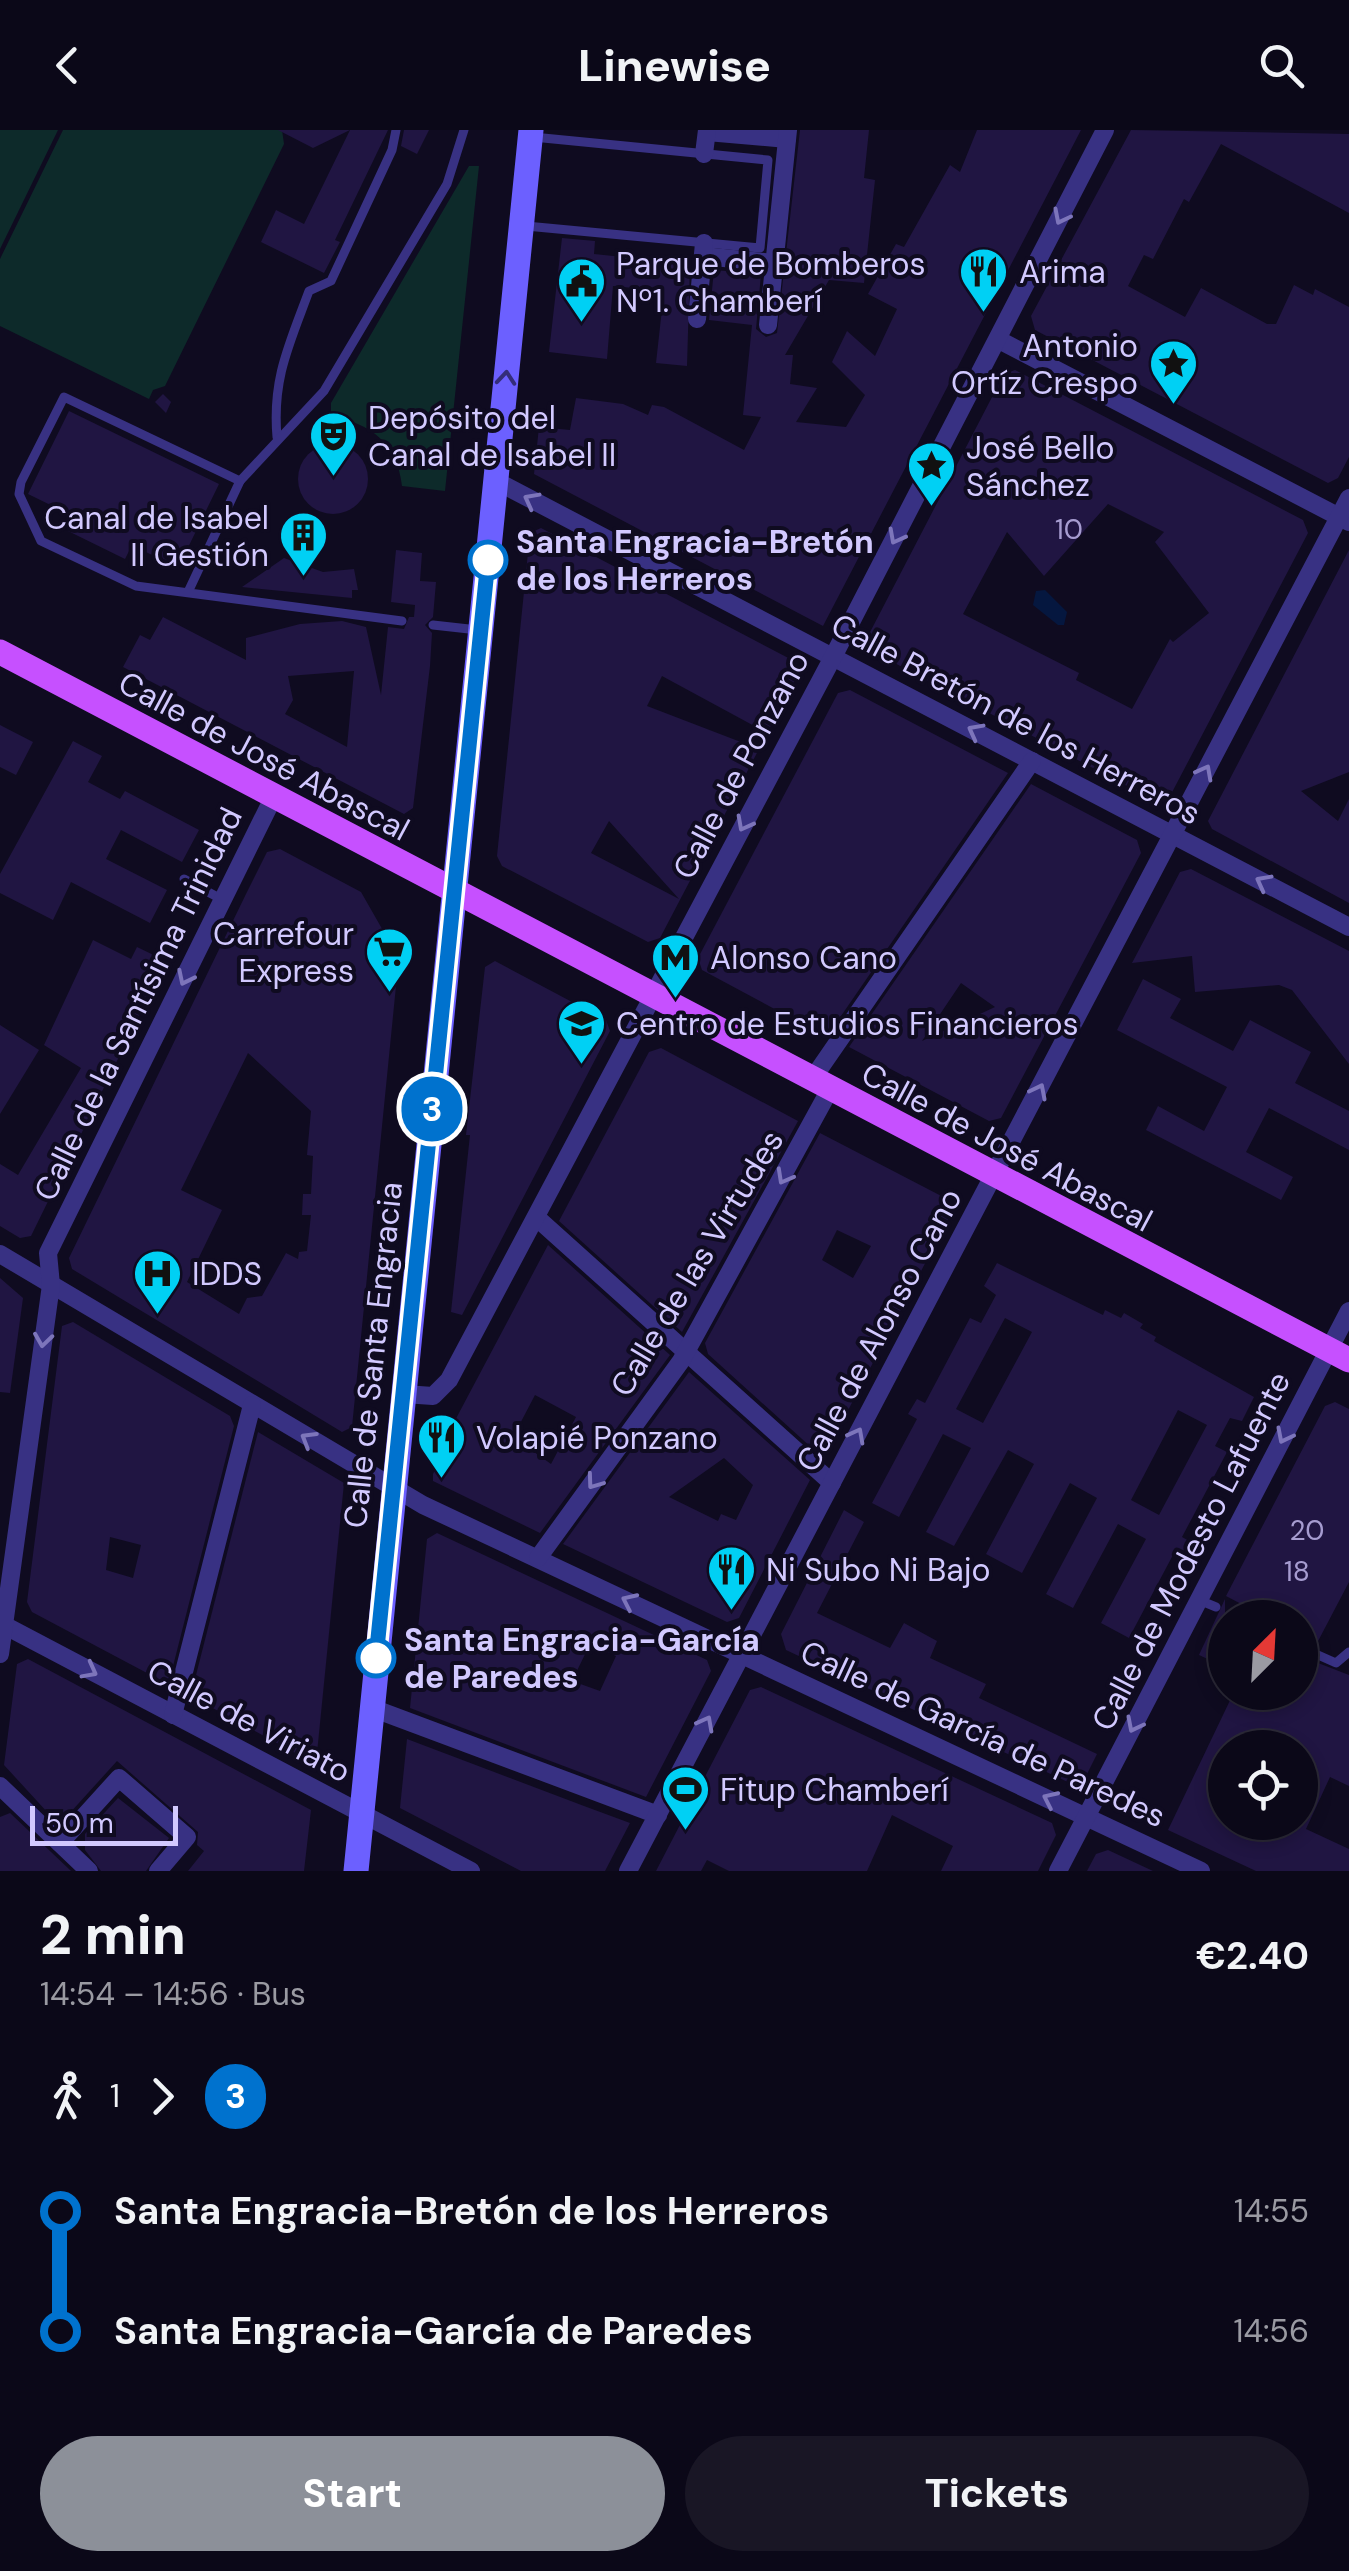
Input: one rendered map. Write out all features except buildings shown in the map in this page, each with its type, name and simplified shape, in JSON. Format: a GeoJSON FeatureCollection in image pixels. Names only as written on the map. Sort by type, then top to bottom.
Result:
{"type":"FeatureCollection","features":[{"type":"Feature","properties":{"kind":"main road","name":"Calle de Santa Engracia"},"geometry":{"type":"LineString","coordinates":[[356,1871],[531,133]]}},
{"type":"Feature","properties":{"kind":"main road","name":"Calle de José Abascal"},"geometry":{"type":"LineString","coordinates":[[0,652],[993,1177],[1339,1355]]}},
{"type":"Feature","properties":{"kind":"street","name":"Calle de Ponzano"},"geometry":{"type":"LineString","coordinates":[[404,1394],[433,1396],[446,1384],[833,658],[1105,130]]}},
{"type":"Feature","properties":{"kind":"street"},"geometry":{"type":"LineString","coordinates":[[704,154],[707,131],[788,135],[768,325]]}},
{"type":"Feature","properties":{"kind":"street"},"geometry":{"type":"LineString","coordinates":[[698,319],[703,250],[774,263]]}},
{"type":"Feature","properties":{"kind":"street"},"geometry":{"type":"LineString","coordinates":[[999,340],[1344,520]]}},
{"type":"Feature","properties":{"kind":"street","name":"Calle Bretón de los Herreros"},"geometry":{"type":"LineString","coordinates":[[496,480],[1349,927]]}},
{"type":"Feature","properties":{"kind":"street","name":"Calle de Alonso Cano"},"geometry":{"type":"LineString","coordinates":[[628,1871],[1173,835],[1344,520],[1349,498]]}},
{"type":"Feature","properties":{"kind":"street","name":"Calle de las Virtudes"},"geometry":{"type":"LineString","coordinates":[[538,1558],[687,1352],[820,1086],[1032,761]]}},
{"type":"Feature","properties":{"kind":"street","name":"Calle de la Santísima Trinidad"},"geometry":{"type":"LineString","coordinates":[[0,1654],[51,1285],[48,1253],[274,796]]}},
{"type":"Feature","properties":{"kind":"street"},"geometry":{"type":"LineString","coordinates":[[537,1218],[832,1483]]}},
{"type":"Feature","properties":{"kind":"street","name":"Calle de García de Paredes"},"geometry":{"type":"LineString","coordinates":[[0,1254],[392,1488],[1201,1871]]}},
{"type":"Feature","properties":{"kind":"street","name":"Calle de Modesto Lafuente"},"geometry":{"type":"LineString","coordinates":[[1058,1871],[1207,1604],[1339,1355],[1349,1312]]}},
{"type":"Feature","properties":{"kind":"street"},"geometry":{"type":"LineString","coordinates":[[173,1715],[252,1405]]}},
{"type":"Feature","properties":{"kind":"street","name":"Calle de Viriato"},"geometry":{"type":"LineString","coordinates":[[2,1624],[470,1871]]}},
{"type":"Feature","properties":{"kind":"street"},"geometry":{"type":"LineString","coordinates":[[372,1708],[658,1815]]}},
{"type":"Feature","properties":{"kind":"street"},"geometry":{"type":"LineString","coordinates":[[60,1843],[120,1778],[187,1837],[158,1871]]}},
{"type":"Feature","properties":{"kind":"street"},"geometry":{"type":"LineString","coordinates":[[0,1786],[89,1871]]}},
{"type":"Feature","properties":{"kind":"lane"},"geometry":{"type":"LineString","coordinates":[[277,437],[274,395],[278,374],[309,291],[331,281],[392,150],[396,130]]}},
{"type":"Feature","properties":{"kind":"lane"},"geometry":{"type":"LineString","coordinates":[[188,590],[240,481],[324,391],[447,184],[464,130]]}},
{"type":"Feature","properties":{"kind":"lane"},"geometry":{"type":"LineString","coordinates":[[522,225],[703,250],[760,248],[768,160],[531,133]]}},
{"type":"Feature","properties":{"kind":"lane"},"geometry":{"type":"LineString","coordinates":[[240,481],[64,397],[21,482],[19,494],[42,541],[136,586],[402,621]]}},
{"type":"Feature","properties":{"kind":"lane"},"geometry":{"type":"LineString","coordinates":[[433,625],[480,631]]}},
{"type":"Feature","properties":{"kind":"lane"},"geometry":{"type":"LineString","coordinates":[[184,880],[224,900]]}},
{"type":"Feature","properties":{"kind":"lane"},"geometry":{"type":"LineString","coordinates":[[1318,1655],[1336,1663],[1349,1652]]}},
{"type":"Feature","properties":{"kind":"green space"},"geometry":{"type":"Polygon","coordinates":[[[0,130],[58,130],[0,249],[0,130]]]}},
{"type":"Feature","properties":{"kind":"green space"},"geometry":{"type":"Polygon","coordinates":[[[63,130],[282,130],[284,144],[165,386],[153,390],[149,399],[0,326],[0,259],[63,130]]]}},
{"type":"Feature","properties":{"kind":"green space"},"geometry":{"type":"Polygon","coordinates":[[[469,166],[479,166],[445,491],[402,486],[388,447],[370,430],[331,415],[331,403],[469,166]]]}},
{"type":"Feature","properties":{"kind":"water"},"geometry":{"type":"Polygon","coordinates":[[[1045,590],[1067,612],[1064,625],[1058,625],[1033,605],[1036,591],[1045,590]]]}},
{"type":"Feature","properties":{"kind":"bus line","name":"3"},"geometry":{"type":"LineString","coordinates":[[376,1658],[488,560]]}},
{"type":"Feature","properties":{"kind":"place","name":"Arima"},"geometry":{"type":"Point","coordinates":[984,314]}},
{"type":"Feature","properties":{"kind":"place","name":"Parque de Bomberos Nº1. Chamberí"},"geometry":{"type":"Point","coordinates":[581,324]}},
{"type":"Feature","properties":{"kind":"place","name":"Antonio Ortíz Crespo"},"geometry":{"type":"Point","coordinates":[1173,406]}},
{"type":"Feature","properties":{"kind":"place","name":"Depósito del Canal de Isabel II"},"geometry":{"type":"Point","coordinates":[333,478]}},
{"type":"Feature","properties":{"kind":"place","name":"José Bello Sánchez"},"geometry":{"type":"Point","coordinates":[931,508]}},
{"type":"Feature","properties":{"kind":"place","name":"Santa Engracia-Bretón de los Herreros"},"geometry":{"type":"Point","coordinates":[488,560]}},
{"type":"Feature","properties":{"kind":"place","name":"Canal de Isabel II Gestión"},"geometry":{"type":"Point","coordinates":[304,578]}},
{"type":"Feature","properties":{"kind":"place","name":"Carrefour Express"},"geometry":{"type":"Point","coordinates":[389,994]}},
{"type":"Feature","properties":{"kind":"place","name":"Alonso Cano"},"geometry":{"type":"Point","coordinates":[675,1000]}},
{"type":"Feature","properties":{"kind":"place","name":"Centro de Estudios Financieros"},"geometry":{"type":"Point","coordinates":[581,1066]}},
{"type":"Feature","properties":{"kind":"place","name":"IDDS"},"geometry":{"type":"Point","coordinates":[157,1316]}},
{"type":"Feature","properties":{"kind":"place","name":"Volapié Ponzano"},"geometry":{"type":"Point","coordinates":[441,1480]}},
{"type":"Feature","properties":{"kind":"place","name":"Ni Subo Ni Bajo"},"geometry":{"type":"Point","coordinates":[731,1612]}},
{"type":"Feature","properties":{"kind":"place","name":"Santa Engracia-García de Paredes"},"geometry":{"type":"Point","coordinates":[376,1658]}},
{"type":"Feature","properties":{"kind":"place","name":"Fitup Chamberí"},"geometry":{"type":"Point","coordinates":[685,1832]}}]}
